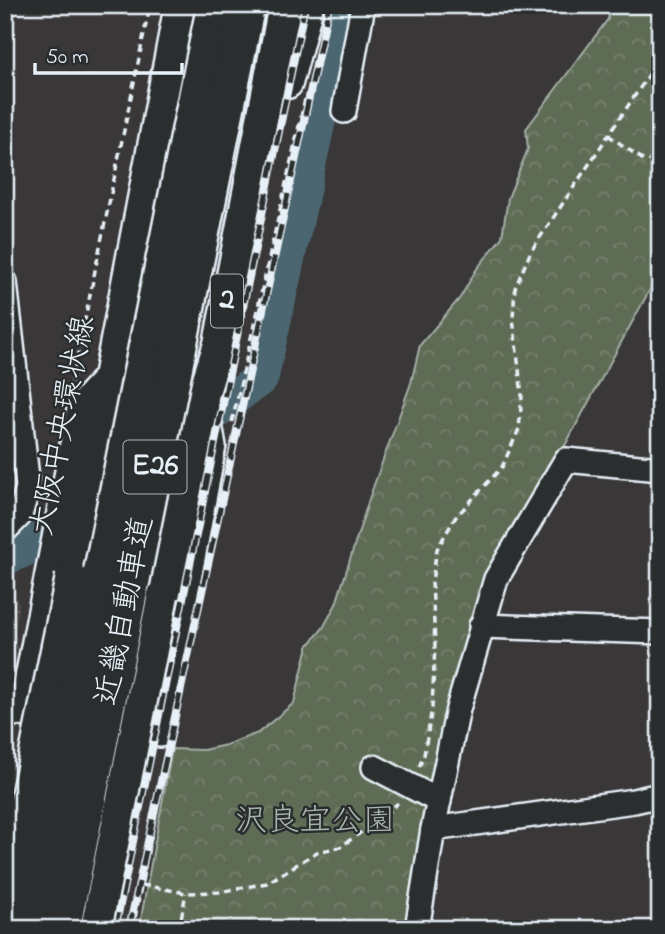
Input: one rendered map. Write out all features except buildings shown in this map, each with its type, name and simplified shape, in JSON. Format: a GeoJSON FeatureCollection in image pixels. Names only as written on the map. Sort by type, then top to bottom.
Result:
{"type":"FeatureCollection","features":[{"type":"Feature","properties":{"kind":"highway","name":"近畿自動車道"},"geometry":{"type":"LineString","coordinates":[[30,929],[215,5]]}},
{"type":"Feature","properties":{"kind":"highway","name":"近畿自動車道"},"geometry":{"type":"LineString","coordinates":[[62,929],[247,5]]}},
{"type":"Feature","properties":{"kind":"main road","name":"大阪中央環状線"},"geometry":{"type":"LineString","coordinates":[[5,901],[71,577],[180,5]]}},
{"type":"Feature","properties":{"kind":"main road","name":"2"},"geometry":{"type":"LineString","coordinates":[[96,929],[204,392],[219,344],[284,5]]}},
{"type":"Feature","properties":{"kind":"main road"},"geometry":{"type":"LineString","coordinates":[[219,344],[308,5]]}},
{"type":"Feature","properties":{"kind":"street"},"geometry":{"type":"LineString","coordinates":[[344,111],[363,5]]}},
{"type":"Feature","properties":{"kind":"street"},"geometry":{"type":"LineString","coordinates":[[5,282],[13,422],[28,487],[20,515],[5,530]]}},
{"type":"Feature","properties":{"kind":"street"},"geometry":{"type":"LineString","coordinates":[[110,373],[80,404],[20,714],[160,735],[214,446],[204,392]]}},
{"type":"Feature","properties":{"kind":"street"},"geometry":{"type":"LineString","coordinates":[[417,929],[433,829],[458,709],[496,579],[566,460],[660,469]]}},
{"type":"Feature","properties":{"kind":"street"},"geometry":{"type":"LineString","coordinates":[[5,506],[12,506],[27,475]]}},
{"type":"Feature","properties":{"kind":"street"},"geometry":{"type":"LineString","coordinates":[[481,626],[660,632]]}},
{"type":"Feature","properties":{"kind":"street"},"geometry":{"type":"LineString","coordinates":[[376,763],[405,775],[411,786],[439,801]]}},
{"type":"Feature","properties":{"kind":"street"},"geometry":{"type":"LineString","coordinates":[[433,829],[660,795]]}},
{"type":"Feature","properties":{"kind":"path"},"geometry":{"type":"LineString","coordinates":[[70,392],[150,5]]}},
{"type":"Feature","properties":{"kind":"path"},"geometry":{"type":"LineString","coordinates":[[656,5],[660,30]]}},
{"type":"Feature","properties":{"kind":"path"},"geometry":{"type":"LineString","coordinates":[[142,885],[186,893],[219,892],[267,883],[317,852],[340,847],[403,799],[424,755],[432,708],[435,645],[432,581],[438,549],[455,518],[502,467],[519,429],[522,396],[513,318],[515,288],[531,251],[660,58]]}},
{"type":"Feature","properties":{"kind":"path"},"geometry":{"type":"LineString","coordinates":[[608,135],[642,159],[660,162]]}},
{"type":"Feature","properties":{"kind":"path"},"geometry":{"type":"LineString","coordinates":[[179,929],[186,893]]}},
{"type":"Feature","properties":{"kind":"shaded area"},"geometry":{"type":"Polygon","coordinates":[[[12,591],[20,604],[5,680],[5,594],[12,591]]]}},
{"type":"Feature","properties":{"kind":"green space","name":"沢良宜公園"},"geometry":{"type":"Polygon","coordinates":[[[610,5],[660,5],[660,271],[562,451],[487,578],[469,626],[448,704],[422,823],[407,929],[139,929],[172,749],[203,750],[258,733],[294,703],[308,646],[323,628],[336,604],[370,496],[411,383],[420,345],[460,298],[476,270],[502,237],[508,198],[528,149],[526,129],[608,19],[610,5]]]}},
{"type":"Feature","properties":{"kind":"waterway"},"geometry":{"type":"LineString","coordinates":[[140,467],[261,378],[344,5]]}},
{"type":"Feature","properties":{"kind":"waterway"},"geometry":{"type":"LineString","coordinates":[[5,558],[32,546],[80,510]]}},
{"type":"Feature","properties":{"kind":"railway"},"geometry":{"type":"LineString","coordinates":[[115,929],[305,5]]}},
{"type":"Feature","properties":{"kind":"railway"},"geometry":{"type":"LineString","coordinates":[[129,929],[329,5]]}}]}
